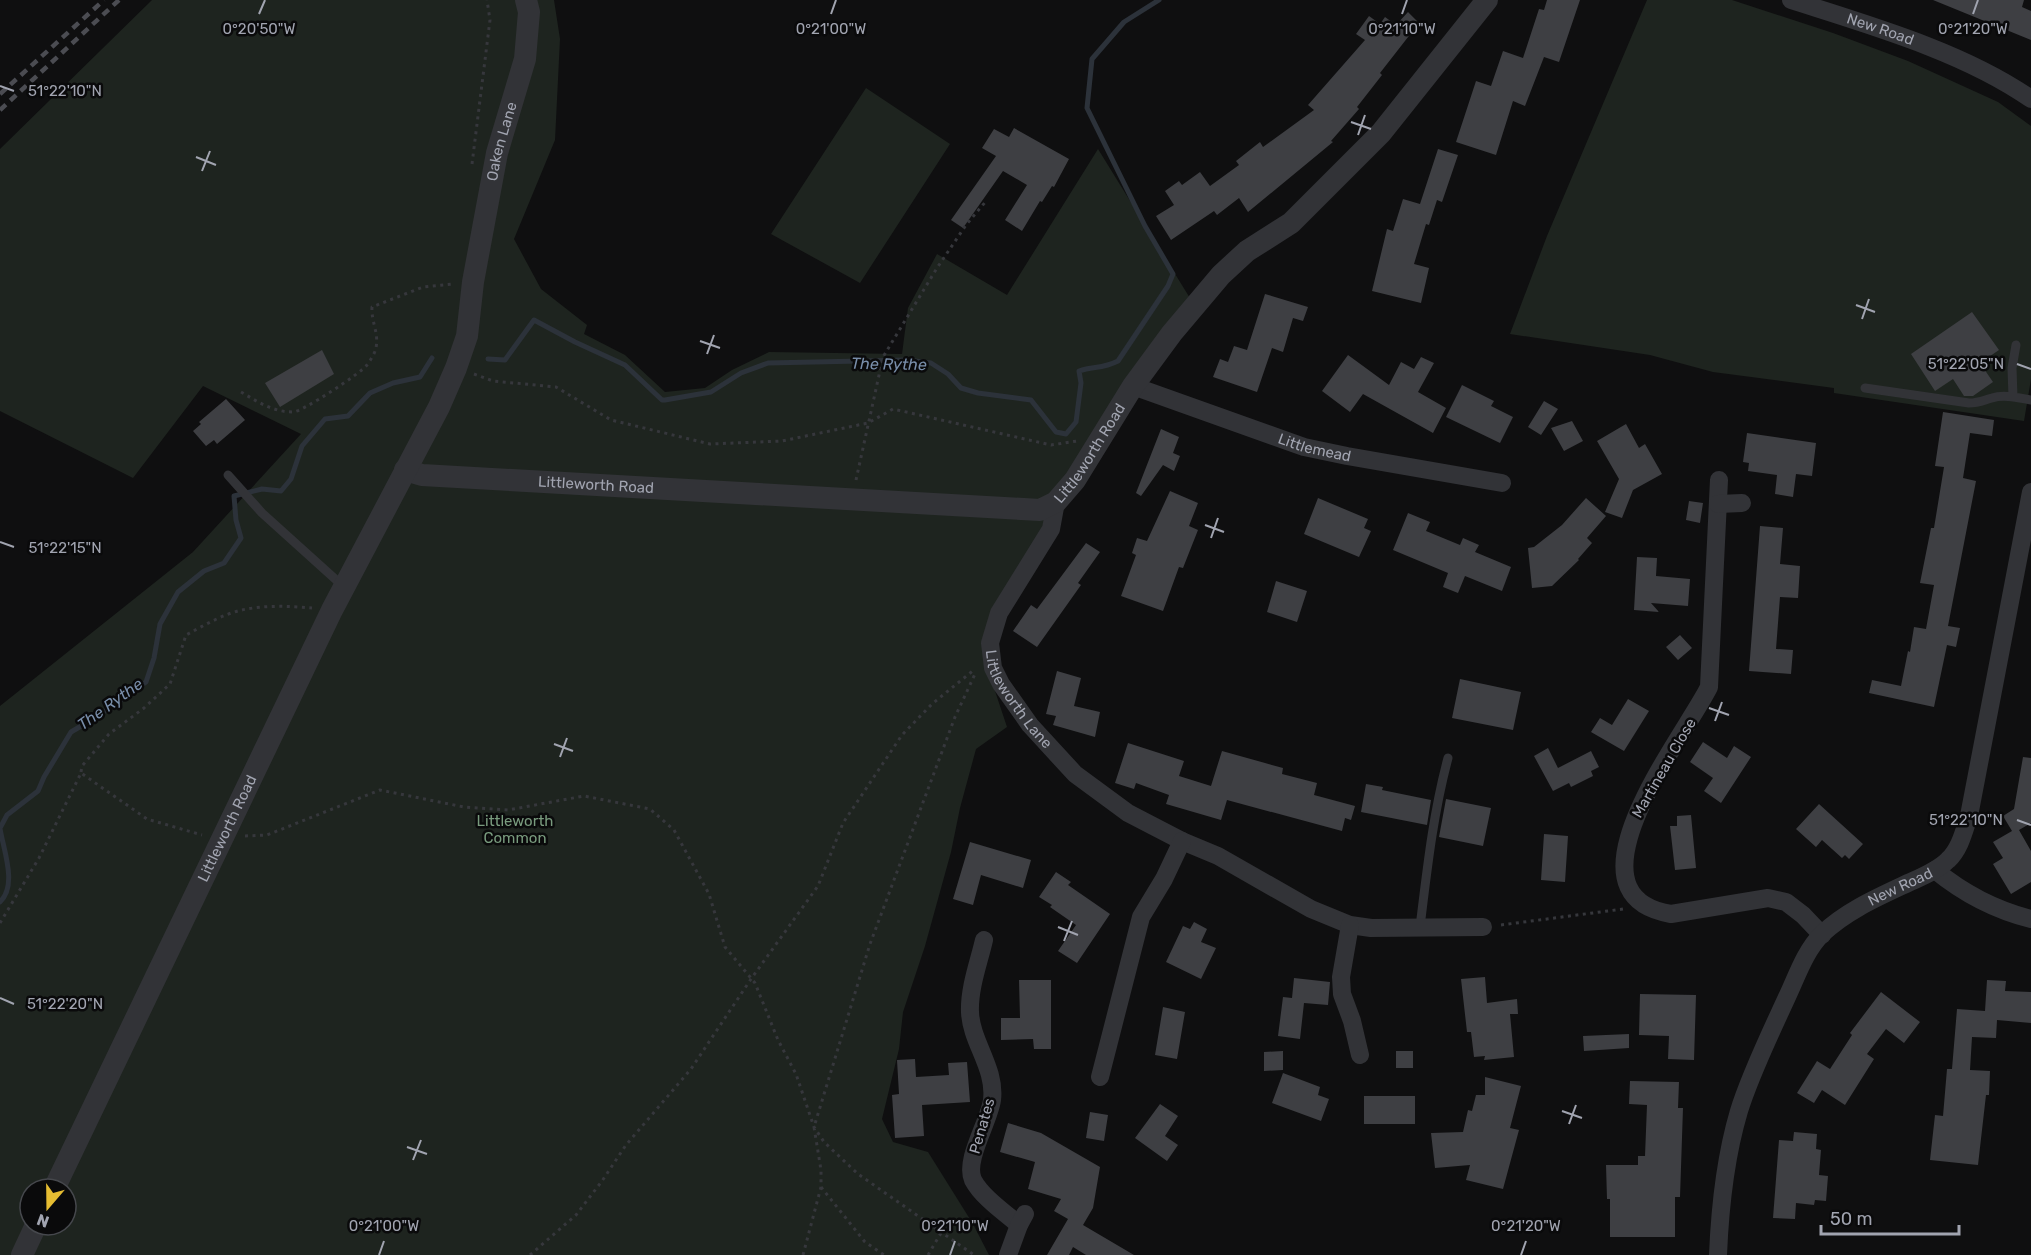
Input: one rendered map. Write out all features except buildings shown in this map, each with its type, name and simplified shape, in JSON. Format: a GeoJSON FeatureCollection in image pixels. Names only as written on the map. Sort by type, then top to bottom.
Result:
{"type":"FeatureCollection","features":[{"type":"Feature","properties":{"kind":"street","name":"Oaken Lane"},"geometry":{"type":"LineString","coordinates":[[473,282],[497,153],[525,59],[529,12],[526,0]]}},
{"type":"Feature","properties":{"kind":"street","name":"Littleworth Road"},"geometry":{"type":"LineString","coordinates":[[405,470],[422,475],[1040,510],[1056,502],[1075,480],[1133,386],[1172,333],[1221,275],[1247,251],[1291,223],[1381,133],[1487,0]]}},
{"type":"Feature","properties":{"kind":"street","name":"New Road"},"geometry":{"type":"LineString","coordinates":[[1791,0],[1819,4],[1936,50],[1995,77],[2031,99]]}},
{"type":"Feature","properties":{"kind":"street","name":"Littleworth Road"},"geometry":{"type":"LineString","coordinates":[[60,1177],[332,610],[439,407],[467,336],[473,282]]}},
{"type":"Feature","properties":{"kind":"street","name":"Littlemead"},"geometry":{"type":"LineString","coordinates":[[1133,386],[1304,447],[1502,483]]}},
{"type":"Feature","properties":{"kind":"street","name":"Martineau Close"},"geometry":{"type":"LineString","coordinates":[[1645,906],[1631,892],[1625,879],[1624,859],[1630,828],[1653,781],[1698,710],[1709,687],[1719,480]]}},
{"type":"Feature","properties":{"kind":"street","name":"New Road"},"geometry":{"type":"LineString","coordinates":[[1718,1255],[1726,1166],[1739,1110],[1771,1032],[1809,951],[1822,935],[1864,904],[1935,870],[1948,860],[1958,847],[1969,816],[2031,492]]}},
{"type":"Feature","properties":{"kind":"street","name":"Littleworth Lane"},"geometry":{"type":"LineString","coordinates":[[1056,502],[1051,529],[999,613],[990,643],[993,668],[1001,684],[1029,725],[1076,774],[1128,813],[1182,841],[1218,856],[1284,894],[1350,925],[1371,928],[1483,927]]}},
{"type":"Feature","properties":{"kind":"street"},"geometry":{"type":"LineString","coordinates":[[1718,504],[1742,503]]}},
{"type":"Feature","properties":{"kind":"street"},"geometry":{"type":"LineString","coordinates":[[1100,1077],[1141,917],[1164,879],[1182,841]]}},
{"type":"Feature","properties":{"kind":"street"},"geometry":{"type":"LineString","coordinates":[[1935,870],[1954,886],[1971,896],[2007,913],[2031,919]]}},
{"type":"Feature","properties":{"kind":"street"},"geometry":{"type":"LineString","coordinates":[[1645,906],[1671,914],[1768,898],[1786,902],[1803,915],[1822,935]]}},
{"type":"Feature","properties":{"kind":"street"},"geometry":{"type":"LineString","coordinates":[[1350,925],[1341,978],[1342,994],[1352,1021],[1358,1057]]}},
{"type":"Feature","properties":{"kind":"street","name":"Penates"},"geometry":{"type":"LineString","coordinates":[[984,940],[971,996],[970,1013],[992,1080],[992,1101],[970,1166],[972,1179],[979,1188],[1022,1219],[1008,1255]]}},
{"type":"Feature","properties":{"kind":"street"},"geometry":{"type":"LineString","coordinates":[[22,1255],[30,1237]]}},
{"type":"Feature","properties":{"kind":"lane"},"geometry":{"type":"LineString","coordinates":[[2013,397],[2012,368],[2016,345]]}},
{"type":"Feature","properties":{"kind":"lane"},"geometry":{"type":"LineString","coordinates":[[1865,388],[1969,403],[1980,403],[1993,397],[2031,400]]}},
{"type":"Feature","properties":{"kind":"lane"},"geometry":{"type":"LineString","coordinates":[[228,475],[252,501],[344,587]]}},
{"type":"Feature","properties":{"kind":"lane"},"geometry":{"type":"LineString","coordinates":[[1420,927],[1430,837],[1448,758]]}},
{"type":"Feature","properties":{"kind":"path"},"geometry":{"type":"LineString","coordinates":[[472,168],[490,20],[487,0]]}},
{"type":"Feature","properties":{"kind":"path"},"geometry":{"type":"LineString","coordinates":[[851,499],[883,357],[942,260],[966,225],[987,200]]}},
{"type":"Feature","properties":{"kind":"path"},"geometry":{"type":"LineString","coordinates":[[241,392],[274,410],[296,412],[327,394],[366,366],[376,350],[376,326],[372,318],[372,307],[423,287],[473,282]]}},
{"type":"Feature","properties":{"kind":"path"},"geometry":{"type":"LineString","coordinates":[[456,368],[493,381],[556,387],[611,420],[710,444],[782,441],[868,423],[893,409],[1051,445],[1074,440],[1096,446]]}},
{"type":"Feature","properties":{"kind":"path"},"geometry":{"type":"LineString","coordinates":[[0,923],[39,858],[81,773],[82,766],[109,734],[144,708],[170,684],[186,635],[241,610],[292,606],[332,610]]}},
{"type":"Feature","properties":{"kind":"path"},"geometry":{"type":"LineString","coordinates":[[530,1255],[576,1215],[626,1145],[691,1069],[751,979],[818,886],[843,822],[902,735],[932,704],[979,666],[956,717],[870,944],[814,1127]]}},
{"type":"Feature","properties":{"kind":"path"},"geometry":{"type":"LineString","coordinates":[[81,773],[147,819],[197,835],[223,837],[267,835],[380,790],[464,807],[508,810],[584,796],[650,808],[674,830],[709,894],[725,947],[755,983],[778,1040],[796,1074],[814,1127],[821,1170],[821,1187],[803,1255]]}},
{"type":"Feature","properties":{"kind":"path"},"geometry":{"type":"LineString","coordinates":[[1483,927],[1645,906]]}},
{"type":"Feature","properties":{"kind":"path"},"geometry":{"type":"LineString","coordinates":[[814,1127],[824,1142],[858,1174],[974,1255]]}},
{"type":"Feature","properties":{"kind":"path"},"geometry":{"type":"LineString","coordinates":[[821,1187],[865,1242],[884,1255]]}},
{"type":"Feature","properties":{"kind":"path"},"geometry":{"type":"LineString","coordinates":[[928,1255],[942,1233]]}},
{"type":"Feature","properties":{"kind":"green space","name":"Littleworth Common"},"geometry":{"type":"Polygon","coordinates":[[[152,0],[554,0],[560,39],[555,140],[514,239],[541,289],[587,325],[584,334],[625,355],[665,392],[705,388],[732,370],[769,352],[902,354],[908,308],[937,254],[1007,295],[1098,149],[1193,303],[1133,386],[999,613],[994,688],[1007,727],[976,749],[925,946],[903,1012],[899,1049],[882,1119],[893,1142],[928,1152],[973,1224],[989,1255],[0,1255],[0,706],[193,552],[301,434],[203,386],[133,478],[0,411],[0,149],[152,0]]]}},
{"type":"Feature","properties":{"kind":"green space"},"geometry":{"type":"Polygon","coordinates":[[[1647,0],[1732,0],[1833,33],[1908,61],[1998,102],[2031,126],[2031,379],[2024,421],[1834,393],[1834,388],[1713,372],[1650,355],[1510,334],[1547,236],[1647,0]]]}},
{"type":"Feature","properties":{"kind":"green space"},"geometry":{"type":"Polygon","coordinates":[[[866,88],[950,144],[860,283],[771,234],[866,88]]]}},
{"type":"Feature","properties":{"kind":"waterway","name":"The Rythe"},"geometry":{"type":"LineString","coordinates":[[488,359],[505,360],[534,320],[625,365],[662,400],[711,392],[741,373],[768,363],[907,360],[931,363],[948,374],[961,388],[978,393],[1031,400],[1056,432],[1066,434],[1076,422],[1081,383],[1079,371],[1118,361],[1168,286],[1173,274],[1145,226],[1087,108],[1092,59],[1124,22],[1159,0]]}},
{"type":"Feature","properties":{"kind":"waterway","name":"The Rythe"},"geometry":{"type":"LineString","coordinates":[[0,828],[7,815],[38,791],[71,732],[146,682],[154,658],[160,624],[178,592],[204,571],[224,563],[241,538],[236,520],[234,496],[262,489],[281,491],[291,479],[302,446],[325,419],[348,416],[370,393],[393,383],[420,377],[432,358]]}},
{"type":"Feature","properties":{"kind":"waterway","name":"The Rythe"},"geometry":{"type":"LineString","coordinates":[[0,828],[9,877],[5,895],[0,902]]}},
{"type":"Feature","properties":{"kind":"railway"},"geometry":{"type":"LineString","coordinates":[[0,94],[104,0]]}},
{"type":"Feature","properties":{"kind":"railway"},"geometry":{"type":"LineString","coordinates":[[0,110],[119,0]]}}]}
